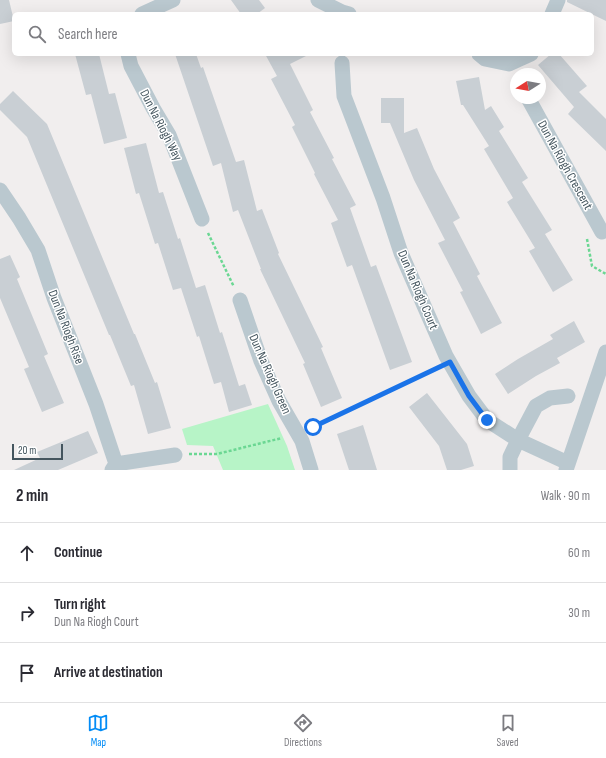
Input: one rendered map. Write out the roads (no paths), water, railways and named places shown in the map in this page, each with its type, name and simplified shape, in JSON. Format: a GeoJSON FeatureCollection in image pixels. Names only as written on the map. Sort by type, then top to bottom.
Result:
{"type":"FeatureCollection","features":[{"type":"Feature","properties":{"kind":"street"},"geometry":{"type":"LineString","coordinates":[[146,12],[173,0]]}},
{"type":"Feature","properties":{"kind":"street"},"geometry":{"type":"LineString","coordinates":[[318,0],[342,12]]}},
{"type":"Feature","properties":{"kind":"street"},"geometry":{"type":"LineString","coordinates":[[553,12],[558,0]]}},
{"type":"Feature","properties":{"kind":"street","name":"Dun Na Riogh Way"},"geometry":{"type":"LineString","coordinates":[[128,56],[131,66],[152,108],[169,135],[202,219]]}},
{"type":"Feature","properties":{"kind":"street"},"geometry":{"type":"LineString","coordinates":[[481,56],[510,70]]}},
{"type":"Feature","properties":{"kind":"street"},"geometry":{"type":"LineString","coordinates":[[515,68],[529,56]]}},
{"type":"Feature","properties":{"kind":"street","name":"Dun Na Riogh Court"},"geometry":{"type":"LineString","coordinates":[[342,63],[344,96],[384,198],[401,253],[446,356],[469,396],[487,420],[518,440],[567,466]]}},
{"type":"Feature","properties":{"kind":"street","name":"Dun Na Riogh Crescent"},"geometry":{"type":"LineString","coordinates":[[531,104],[602,232]]}},
{"type":"Feature","properties":{"kind":"street","name":"Dun Na Riogh Rise"},"geometry":{"type":"LineString","coordinates":[[0,190],[38,250],[54,298],[96,404],[114,467]]}},
{"type":"Feature","properties":{"kind":"street","name":"Dun Na Riogh Green"},"geometry":{"type":"LineString","coordinates":[[240,300],[261,360],[279,401],[302,441],[311,470]]}},
{"type":"Feature","properties":{"kind":"street"},"geometry":{"type":"LineString","coordinates":[[567,466],[606,352]]}},
{"type":"Feature","properties":{"kind":"street"},"geometry":{"type":"LineString","coordinates":[[510,470],[510,458],[536,406],[550,398],[568,396]]}},
{"type":"Feature","properties":{"kind":"street"},"geometry":{"type":"LineString","coordinates":[[114,467],[175,454]]}}]}
